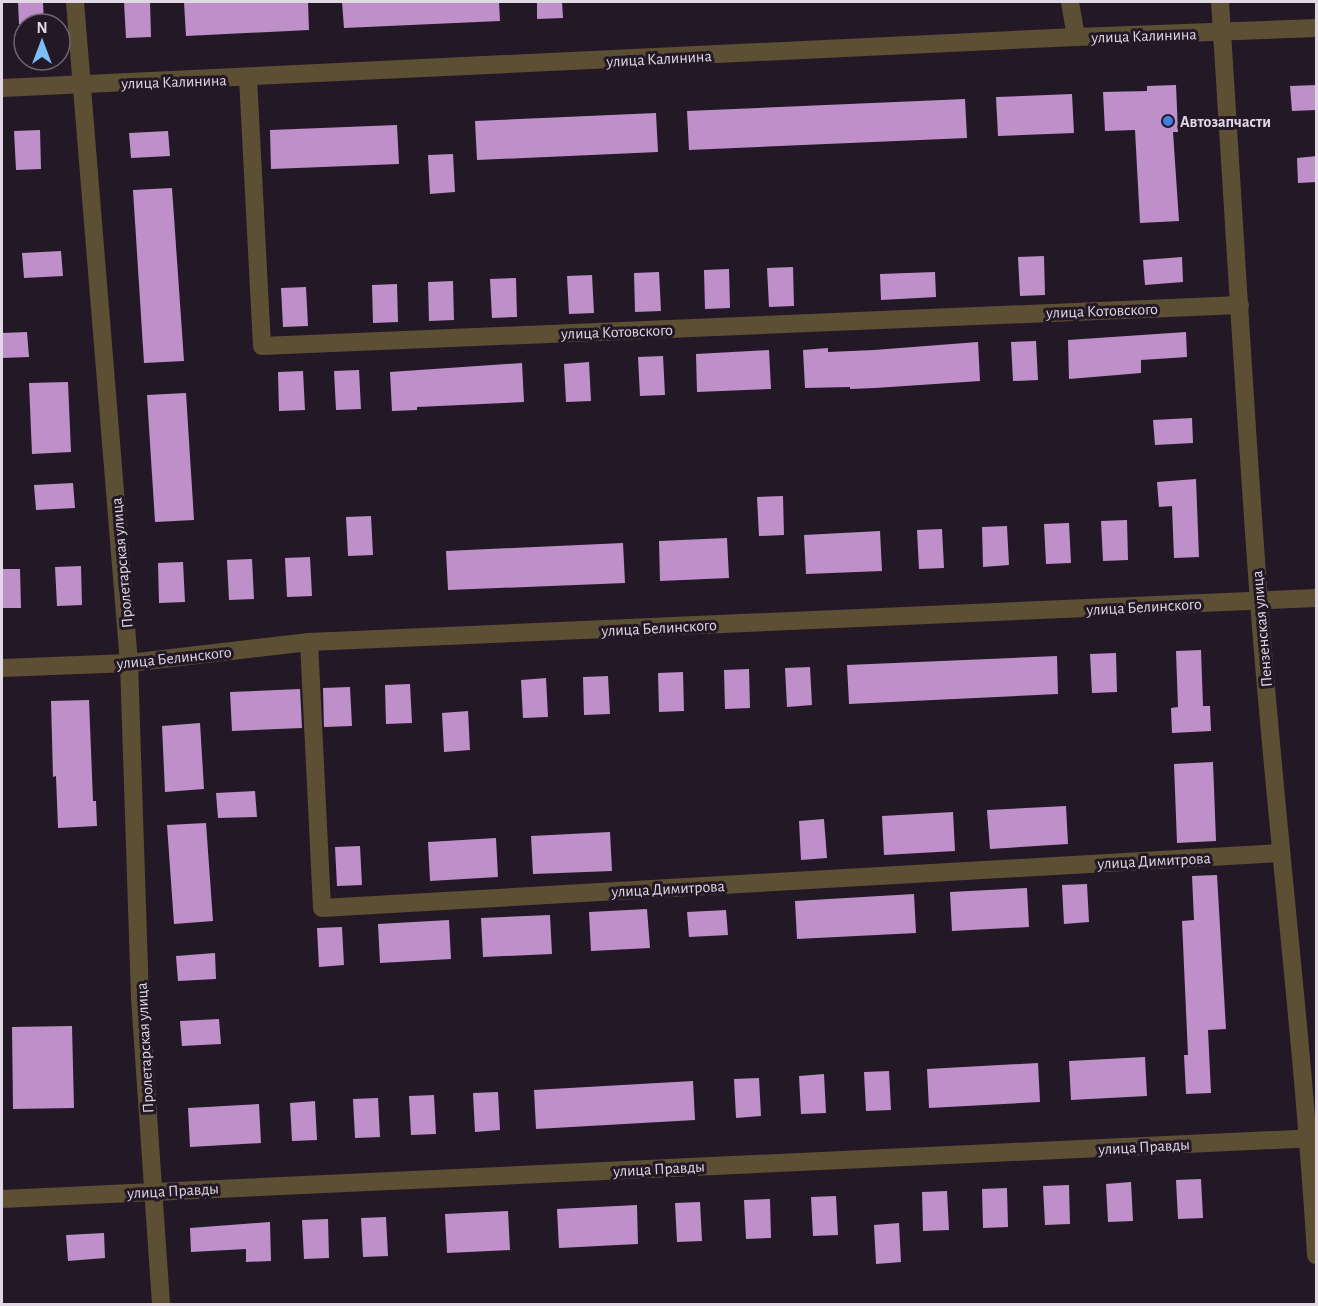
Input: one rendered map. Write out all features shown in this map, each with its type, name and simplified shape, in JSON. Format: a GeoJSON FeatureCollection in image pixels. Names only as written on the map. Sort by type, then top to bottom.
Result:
{"type":"FeatureCollection","features":[{"type":"Feature","properties":{"kind":"street","name":"Пролетарская улица"},"geometry":{"type":"LineString","coordinates":[[75,2],[129,663],[140,998],[161,1305]]}},
{"type":"Feature","properties":{"kind":"street"},"geometry":{"type":"LineString","coordinates":[[1070,2],[1076,37]]}},
{"type":"Feature","properties":{"kind":"street","name":"Пензенская улица"},"geometry":{"type":"LineString","coordinates":[[1220,2],[1259,600],[1280,853],[1313,1138],[1317,1255]]}},
{"type":"Feature","properties":{"kind":"street","name":"улица Калинина"},"geometry":{"type":"LineString","coordinates":[[2,88],[1076,37],[1317,28]]}},
{"type":"Feature","properties":{"kind":"street","name":"улица Котовского"},"geometry":{"type":"LineString","coordinates":[[248,78],[262,346],[1240,304]]}},
{"type":"Feature","properties":{"kind":"street","name":"улица Белинского"},"geometry":{"type":"LineString","coordinates":[[2,668],[129,663],[309,642],[1317,598]]}},
{"type":"Feature","properties":{"kind":"street","name":"улица Димитрова"},"geometry":{"type":"LineString","coordinates":[[309,642],[322,908],[1280,853]]}},
{"type":"Feature","properties":{"kind":"street","name":"улица Правды"},"geometry":{"type":"LineString","coordinates":[[2,1199],[153,1190],[1313,1138]]}},
{"type":"Feature","properties":{"kind":"building"},"geometry":{"type":"Polygon","coordinates":[[[18,2],[43,2],[43,12],[18,12],[18,2]]]}},
{"type":"Feature","properties":{"kind":"building"},"geometry":{"type":"Polygon","coordinates":[[[124,2],[150,2],[151,37],[126,38],[124,2]]]}},
{"type":"Feature","properties":{"kind":"building"},"geometry":{"type":"Polygon","coordinates":[[[184,2],[308,2],[309,30],[186,36],[184,2]]]}},
{"type":"Feature","properties":{"kind":"building"},"geometry":{"type":"Polygon","coordinates":[[[342,2],[499,2],[500,21],[344,28],[342,2]]]}},
{"type":"Feature","properties":{"kind":"building"},"geometry":{"type":"Polygon","coordinates":[[[537,2],[562,2],[563,18],[537,19],[537,2]]]}},
{"type":"Feature","properties":{"kind":"building"},"geometry":{"type":"Polygon","coordinates":[[[1176,85],[1178,132],[1173,132],[1179,221],[1140,223],[1135,130],[1105,131],[1103,92],[1147,91],[1147,86],[1176,85]]]}},
{"type":"Feature","properties":{"kind":"building"},"geometry":{"type":"Polygon","coordinates":[[[1317,85],[1317,110],[1292,111],[1290,86],[1317,85]]]}},
{"type":"Feature","properties":{"kind":"building"},"geometry":{"type":"Polygon","coordinates":[[[1072,94],[1074,133],[998,136],[996,97],[1072,94]]]}},
{"type":"Feature","properties":{"kind":"building"},"geometry":{"type":"Polygon","coordinates":[[[965,99],[967,138],[689,150],[687,111],[965,99]]]}},
{"type":"Feature","properties":{"kind":"building"},"geometry":{"type":"Polygon","coordinates":[[[656,113],[658,152],[477,160],[475,121],[656,113]]]}},
{"type":"Feature","properties":{"kind":"building"},"geometry":{"type":"Polygon","coordinates":[[[397,125],[399,164],[271,169],[270,130],[397,125]]]}},
{"type":"Feature","properties":{"kind":"building"},"geometry":{"type":"Polygon","coordinates":[[[40,130],[41,169],[16,170],[14,131],[40,130]]]}},
{"type":"Feature","properties":{"kind":"building"},"geometry":{"type":"Polygon","coordinates":[[[168,131],[170,156],[131,158],[129,133],[168,131]]]}},
{"type":"Feature","properties":{"kind":"building"},"geometry":{"type":"Polygon","coordinates":[[[453,154],[455,192],[430,194],[428,155],[453,154]]]}},
{"type":"Feature","properties":{"kind":"building"},"geometry":{"type":"Polygon","coordinates":[[[1317,156],[1317,182],[1298,183],[1297,158],[1317,156]]]}},
{"type":"Feature","properties":{"kind":"building"},"geometry":{"type":"Polygon","coordinates":[[[172,188],[184,361],[144,363],[133,190],[172,188]]]}},
{"type":"Feature","properties":{"kind":"building"},"geometry":{"type":"Polygon","coordinates":[[[61,251],[63,276],[24,278],[22,253],[61,251]]]}},
{"type":"Feature","properties":{"kind":"building"},"geometry":{"type":"Polygon","coordinates":[[[1044,256],[1045,295],[1020,296],[1018,257],[1044,256]]]}},
{"type":"Feature","properties":{"kind":"building"},"geometry":{"type":"Polygon","coordinates":[[[1182,257],[1183,282],[1145,285],[1143,260],[1182,257]]]}},
{"type":"Feature","properties":{"kind":"building"},"geometry":{"type":"Polygon","coordinates":[[[793,267],[794,306],[769,307],[767,268],[793,267]]]}},
{"type":"Feature","properties":{"kind":"building"},"geometry":{"type":"Polygon","coordinates":[[[729,269],[730,308],[705,309],[704,270],[729,269]]]}},
{"type":"Feature","properties":{"kind":"building"},"geometry":{"type":"Polygon","coordinates":[[[659,272],[661,311],[635,312],[634,273],[659,272]]]}},
{"type":"Feature","properties":{"kind":"building"},"geometry":{"type":"Polygon","coordinates":[[[935,272],[936,297],[881,300],[880,274],[935,272]]]}},
{"type":"Feature","properties":{"kind":"building"},"geometry":{"type":"Polygon","coordinates":[[[592,275],[594,313],[569,314],[567,276],[592,275]]]}},
{"type":"Feature","properties":{"kind":"building"},"geometry":{"type":"Polygon","coordinates":[[[516,278],[517,317],[492,318],[490,279],[516,278]]]}},
{"type":"Feature","properties":{"kind":"building"},"geometry":{"type":"Polygon","coordinates":[[[453,281],[454,320],[429,321],[428,282],[453,281]]]}},
{"type":"Feature","properties":{"kind":"building"},"geometry":{"type":"Polygon","coordinates":[[[397,284],[398,322],[373,323],[372,285],[397,284]]]}},
{"type":"Feature","properties":{"kind":"building"},"geometry":{"type":"Polygon","coordinates":[[[306,287],[308,326],[283,327],[281,288],[306,287]]]}},
{"type":"Feature","properties":{"kind":"building"},"geometry":{"type":"Polygon","coordinates":[[[27,332],[29,357],[2,358],[2,333],[27,332]]]}},
{"type":"Feature","properties":{"kind":"building"},"geometry":{"type":"Polygon","coordinates":[[[1186,332],[1187,357],[1141,360],[1141,373],[1069,379],[1068,340],[1186,332]]]}},
{"type":"Feature","properties":{"kind":"building"},"geometry":{"type":"Polygon","coordinates":[[[1036,341],[1038,380],[1013,381],[1011,342],[1036,341]]]}},
{"type":"Feature","properties":{"kind":"building"},"geometry":{"type":"Polygon","coordinates":[[[978,342],[980,381],[850,389],[850,387],[805,388],[803,350],[828,348],[828,352],[874,350],[978,342]]]}},
{"type":"Feature","properties":{"kind":"building"},"geometry":{"type":"Polygon","coordinates":[[[769,350],[771,389],[697,392],[696,354],[769,350]]]}},
{"type":"Feature","properties":{"kind":"building"},"geometry":{"type":"Polygon","coordinates":[[[663,356],[665,395],[640,396],[638,357],[663,356]]]}},
{"type":"Feature","properties":{"kind":"building"},"geometry":{"type":"Polygon","coordinates":[[[589,362],[591,401],[566,402],[564,364],[589,362]]]}},
{"type":"Feature","properties":{"kind":"building"},"geometry":{"type":"Polygon","coordinates":[[[522,363],[524,402],[417,407],[417,410],[392,411],[390,372],[522,363]]]}},
{"type":"Feature","properties":{"kind":"building"},"geometry":{"type":"Polygon","coordinates":[[[359,370],[361,409],[336,410],[334,371],[359,370]]]}},
{"type":"Feature","properties":{"kind":"building"},"geometry":{"type":"Polygon","coordinates":[[[303,371],[305,410],[279,411],[278,372],[303,371]]]}},
{"type":"Feature","properties":{"kind":"building"},"geometry":{"type":"Polygon","coordinates":[[[68,382],[71,452],[32,454],[29,383],[68,382]]]}},
{"type":"Feature","properties":{"kind":"building"},"geometry":{"type":"Polygon","coordinates":[[[186,393],[194,520],[155,522],[147,395],[186,393]]]}},
{"type":"Feature","properties":{"kind":"building"},"geometry":{"type":"Polygon","coordinates":[[[1192,418],[1193,443],[1155,445],[1153,420],[1192,418]]]}},
{"type":"Feature","properties":{"kind":"building"},"geometry":{"type":"Polygon","coordinates":[[[1196,479],[1199,557],[1174,558],[1172,506],[1159,507],[1157,482],[1196,479]]]}},
{"type":"Feature","properties":{"kind":"building"},"geometry":{"type":"Polygon","coordinates":[[[73,483],[75,508],[36,510],[34,485],[73,483]]]}},
{"type":"Feature","properties":{"kind":"building"},"geometry":{"type":"Polygon","coordinates":[[[783,496],[784,535],[759,536],[757,497],[783,496]]]}},
{"type":"Feature","properties":{"kind":"building"},"geometry":{"type":"Polygon","coordinates":[[[371,516],[373,555],[348,556],[346,517],[371,516]]]}},
{"type":"Feature","properties":{"kind":"building"},"geometry":{"type":"Polygon","coordinates":[[[1127,520],[1128,560],[1103,561],[1101,521],[1127,520]]]}},
{"type":"Feature","properties":{"kind":"building"},"geometry":{"type":"Polygon","coordinates":[[[1069,523],[1071,563],[1046,564],[1044,524],[1069,523]]]}},
{"type":"Feature","properties":{"kind":"building"},"geometry":{"type":"Polygon","coordinates":[[[1007,526],[1009,565],[983,567],[982,527],[1007,526]]]}},
{"type":"Feature","properties":{"kind":"building"},"geometry":{"type":"Polygon","coordinates":[[[942,529],[944,568],[919,569],[917,530],[942,529]]]}},
{"type":"Feature","properties":{"kind":"building"},"geometry":{"type":"Polygon","coordinates":[[[880,531],[882,571],[806,574],[804,535],[880,531]]]}},
{"type":"Feature","properties":{"kind":"building"},"geometry":{"type":"Polygon","coordinates":[[[727,538],[729,578],[660,581],[659,541],[727,538]]]}},
{"type":"Feature","properties":{"kind":"building"},"geometry":{"type":"Polygon","coordinates":[[[623,543],[625,583],[448,590],[446,551],[623,543]]]}},
{"type":"Feature","properties":{"kind":"building"},"geometry":{"type":"Polygon","coordinates":[[[310,557],[312,596],[287,597],[285,558],[310,557]]]}},
{"type":"Feature","properties":{"kind":"building"},"geometry":{"type":"Polygon","coordinates":[[[252,559],[254,599],[229,600],[227,560],[252,559]]]}},
{"type":"Feature","properties":{"kind":"building"},"geometry":{"type":"Polygon","coordinates":[[[183,562],[185,602],[159,603],[158,563],[183,562]]]}},
{"type":"Feature","properties":{"kind":"building"},"geometry":{"type":"Polygon","coordinates":[[[81,566],[82,605],[57,606],[55,567],[81,566]]]}},
{"type":"Feature","properties":{"kind":"building"},"geometry":{"type":"Polygon","coordinates":[[[2,569],[20,569],[21,608],[2,608],[2,569]]]}},
{"type":"Feature","properties":{"kind":"building"},"geometry":{"type":"Polygon","coordinates":[[[1201,650],[1203,706],[1210,706],[1211,731],[1172,733],[1171,708],[1178,707],[1176,651],[1201,650]]]}},
{"type":"Feature","properties":{"kind":"building"},"geometry":{"type":"Polygon","coordinates":[[[1116,653],[1117,692],[1092,693],[1090,654],[1116,653]]]}},
{"type":"Feature","properties":{"kind":"building"},"geometry":{"type":"Polygon","coordinates":[[[1057,656],[1058,694],[849,704],[847,665],[1057,656]]]}},
{"type":"Feature","properties":{"kind":"building"},"geometry":{"type":"Polygon","coordinates":[[[810,667],[812,705],[787,707],[785,668],[810,667]]]}},
{"type":"Feature","properties":{"kind":"building"},"geometry":{"type":"Polygon","coordinates":[[[749,669],[750,708],[725,709],[724,670],[749,669]]]}},
{"type":"Feature","properties":{"kind":"building"},"geometry":{"type":"Polygon","coordinates":[[[683,672],[684,711],[659,712],[658,673],[683,672]]]}},
{"type":"Feature","properties":{"kind":"building"},"geometry":{"type":"Polygon","coordinates":[[[608,676],[610,714],[584,715],[583,677],[608,676]]]}},
{"type":"Feature","properties":{"kind":"building"},"geometry":{"type":"Polygon","coordinates":[[[546,678],[548,717],[523,718],[521,680],[546,678]]]}},
{"type":"Feature","properties":{"kind":"building"},"geometry":{"type":"Polygon","coordinates":[[[410,684],[412,723],[386,724],[385,685],[410,684]]]}},
{"type":"Feature","properties":{"kind":"building"},"geometry":{"type":"Polygon","coordinates":[[[350,687],[352,726],[324,727],[323,688],[350,687]]]}},
{"type":"Feature","properties":{"kind":"building"},"geometry":{"type":"Polygon","coordinates":[[[300,689],[302,728],[232,731],[230,692],[300,689]]]}},
{"type":"Feature","properties":{"kind":"building"},"geometry":{"type":"Polygon","coordinates":[[[89,700],[93,801],[96,801],[97,826],[58,828],[56,776],[53,777],[51,701],[89,700]]]}},
{"type":"Feature","properties":{"kind":"building"},"geometry":{"type":"Polygon","coordinates":[[[468,711],[470,750],[444,752],[442,713],[468,711]]]}},
{"type":"Feature","properties":{"kind":"building"},"geometry":{"type":"Polygon","coordinates":[[[200,723],[204,789],[165,792],[162,726],[200,723]]]}},
{"type":"Feature","properties":{"kind":"building"},"geometry":{"type":"Polygon","coordinates":[[[1213,762],[1216,841],[1177,843],[1174,764],[1213,762]]]}},
{"type":"Feature","properties":{"kind":"building"},"geometry":{"type":"Polygon","coordinates":[[[255,791],[257,817],[218,818],[216,793],[255,791]]]}},
{"type":"Feature","properties":{"kind":"building"},"geometry":{"type":"Polygon","coordinates":[[[1066,806],[1068,844],[990,849],[987,810],[1066,806]]]}},
{"type":"Feature","properties":{"kind":"building"},"geometry":{"type":"Polygon","coordinates":[[[953,812],[955,851],[884,855],[882,816],[953,812]]]}},
{"type":"Feature","properties":{"kind":"building"},"geometry":{"type":"Polygon","coordinates":[[[824,819],[827,858],[801,860],[799,821],[824,819]]]}},
{"type":"Feature","properties":{"kind":"building"},"geometry":{"type":"Polygon","coordinates":[[[206,823],[213,921],[174,924],[167,825],[206,823]]]}},
{"type":"Feature","properties":{"kind":"building"},"geometry":{"type":"Polygon","coordinates":[[[610,832],[612,871],[533,874],[531,836],[610,832]]]}},
{"type":"Feature","properties":{"kind":"building"},"geometry":{"type":"Polygon","coordinates":[[[496,838],[498,877],[430,881],[428,842],[496,838]]]}},
{"type":"Feature","properties":{"kind":"building"},"geometry":{"type":"Polygon","coordinates":[[[360,846],[362,885],[337,886],[335,847],[360,846]]]}},
{"type":"Feature","properties":{"kind":"building"},"geometry":{"type":"Polygon","coordinates":[[[1217,875],[1226,1029],[1208,1030],[1211,1093],[1186,1094],[1184,1055],[1188,1055],[1182,921],[1194,920],[1192,876],[1217,875]]]}},
{"type":"Feature","properties":{"kind":"building"},"geometry":{"type":"Polygon","coordinates":[[[1087,884],[1089,922],[1064,924],[1062,885],[1087,884]]]}},
{"type":"Feature","properties":{"kind":"building"},"geometry":{"type":"Polygon","coordinates":[[[1027,888],[1029,927],[952,931],[950,892],[1027,888]]]}},
{"type":"Feature","properties":{"kind":"building"},"geometry":{"type":"Polygon","coordinates":[[[914,894],[916,933],[797,939],[795,901],[914,894]]]}},
{"type":"Feature","properties":{"kind":"building"},"geometry":{"type":"Polygon","coordinates":[[[647,909],[650,948],[591,951],[589,912],[647,909]]]}},
{"type":"Feature","properties":{"kind":"building"},"geometry":{"type":"Polygon","coordinates":[[[726,910],[728,935],[689,937],[687,912],[726,910]]]}},
{"type":"Feature","properties":{"kind":"building"},"geometry":{"type":"Polygon","coordinates":[[[550,915],[552,954],[483,957],[481,918],[550,915]]]}},
{"type":"Feature","properties":{"kind":"building"},"geometry":{"type":"Polygon","coordinates":[[[449,920],[451,959],[380,963],[378,924],[449,920]]]}},
{"type":"Feature","properties":{"kind":"building"},"geometry":{"type":"Polygon","coordinates":[[[342,927],[344,965],[319,967],[317,928],[342,927]]]}},
{"type":"Feature","properties":{"kind":"building"},"geometry":{"type":"Polygon","coordinates":[[[215,953],[216,979],[178,981],[176,956],[215,953]]]}},
{"type":"Feature","properties":{"kind":"building"},"geometry":{"type":"Polygon","coordinates":[[[219,1019],[221,1044],[182,1046],[180,1021],[219,1019]]]}},
{"type":"Feature","properties":{"kind":"building"},"geometry":{"type":"Polygon","coordinates":[[[72,1026],[74,1108],[13,1109],[12,1027],[72,1026]]]}},
{"type":"Feature","properties":{"kind":"building"},"geometry":{"type":"Polygon","coordinates":[[[1145,1057],[1147,1096],[1071,1100],[1069,1061],[1145,1057]]]}},
{"type":"Feature","properties":{"kind":"building"},"geometry":{"type":"Polygon","coordinates":[[[1038,1063],[1040,1102],[929,1108],[927,1069],[1038,1063]]]}},
{"type":"Feature","properties":{"kind":"building"},"geometry":{"type":"Polygon","coordinates":[[[889,1071],[891,1110],[866,1111],[864,1072],[889,1071]]]}},
{"type":"Feature","properties":{"kind":"building"},"geometry":{"type":"Polygon","coordinates":[[[824,1074],[826,1113],[801,1114],[799,1076],[824,1074]]]}},
{"type":"Feature","properties":{"kind":"building"},"geometry":{"type":"Polygon","coordinates":[[[759,1078],[761,1116],[736,1118],[734,1079],[759,1078]]]}},
{"type":"Feature","properties":{"kind":"building"},"geometry":{"type":"Polygon","coordinates":[[[693,1081],[695,1120],[536,1129],[534,1090],[693,1081]]]}},
{"type":"Feature","properties":{"kind":"building"},"geometry":{"type":"Polygon","coordinates":[[[498,1092],[500,1130],[475,1132],[473,1093],[498,1092]]]}},
{"type":"Feature","properties":{"kind":"building"},"geometry":{"type":"Polygon","coordinates":[[[434,1095],[436,1134],[411,1135],[409,1096],[434,1095]]]}},
{"type":"Feature","properties":{"kind":"building"},"geometry":{"type":"Polygon","coordinates":[[[378,1098],[380,1137],[355,1138],[353,1099],[378,1098]]]}},
{"type":"Feature","properties":{"kind":"building"},"geometry":{"type":"Polygon","coordinates":[[[315,1101],[317,1140],[292,1141],[290,1103],[315,1101]]]}},
{"type":"Feature","properties":{"kind":"building"},"geometry":{"type":"Polygon","coordinates":[[[259,1104],[261,1143],[190,1147],[188,1108],[259,1104]]]}},
{"type":"Feature","properties":{"kind":"building"},"geometry":{"type":"Polygon","coordinates":[[[1201,1179],[1203,1218],[1178,1219],[1176,1180],[1201,1179]]]}},
{"type":"Feature","properties":{"kind":"building"},"geometry":{"type":"Polygon","coordinates":[[[1131,1182],[1133,1221],[1108,1222],[1106,1184],[1131,1182]]]}},
{"type":"Feature","properties":{"kind":"building"},"geometry":{"type":"Polygon","coordinates":[[[1069,1185],[1070,1224],[1045,1225],[1043,1186],[1069,1185]]]}},
{"type":"Feature","properties":{"kind":"building"},"geometry":{"type":"Polygon","coordinates":[[[1007,1188],[1008,1227],[983,1228],[982,1189],[1007,1188]]]}},
{"type":"Feature","properties":{"kind":"building"},"geometry":{"type":"Polygon","coordinates":[[[947,1191],[949,1230],[923,1231],[922,1192],[947,1191]]]}},
{"type":"Feature","properties":{"kind":"building"},"geometry":{"type":"Polygon","coordinates":[[[836,1196],[838,1235],[813,1236],[811,1197],[836,1196]]]}},
{"type":"Feature","properties":{"kind":"building"},"geometry":{"type":"Polygon","coordinates":[[[770,1199],[771,1238],[746,1239],[744,1200],[770,1199]]]}},
{"type":"Feature","properties":{"kind":"building"},"geometry":{"type":"Polygon","coordinates":[[[700,1202],[702,1241],[677,1242],[675,1203],[700,1202]]]}},
{"type":"Feature","properties":{"kind":"building"},"geometry":{"type":"Polygon","coordinates":[[[637,1205],[638,1244],[559,1248],[557,1209],[637,1205]]]}},
{"type":"Feature","properties":{"kind":"building"},"geometry":{"type":"Polygon","coordinates":[[[508,1211],[510,1250],[447,1253],[445,1214],[508,1211]]]}},
{"type":"Feature","properties":{"kind":"building"},"geometry":{"type":"Polygon","coordinates":[[[386,1217],[388,1256],[363,1257],[361,1218],[386,1217]]]}},
{"type":"Feature","properties":{"kind":"building"},"geometry":{"type":"Polygon","coordinates":[[[328,1219],[329,1258],[304,1259],[302,1220],[328,1219]]]}},
{"type":"Feature","properties":{"kind":"building"},"geometry":{"type":"Polygon","coordinates":[[[270,1222],[271,1261],[246,1262],[246,1249],[191,1252],[190,1228],[270,1222]]]}},
{"type":"Feature","properties":{"kind":"building"},"geometry":{"type":"Polygon","coordinates":[[[899,1223],[901,1262],[876,1264],[874,1225],[899,1223]]]}},
{"type":"Feature","properties":{"kind":"building"},"geometry":{"type":"Polygon","coordinates":[[[104,1233],[105,1258],[68,1261],[66,1235],[104,1233]]]}},
{"type":"Feature","properties":{"kind":"place","name":"Автозапчасти"},"geometry":{"type":"Point","coordinates":[1168,121]}}]}
